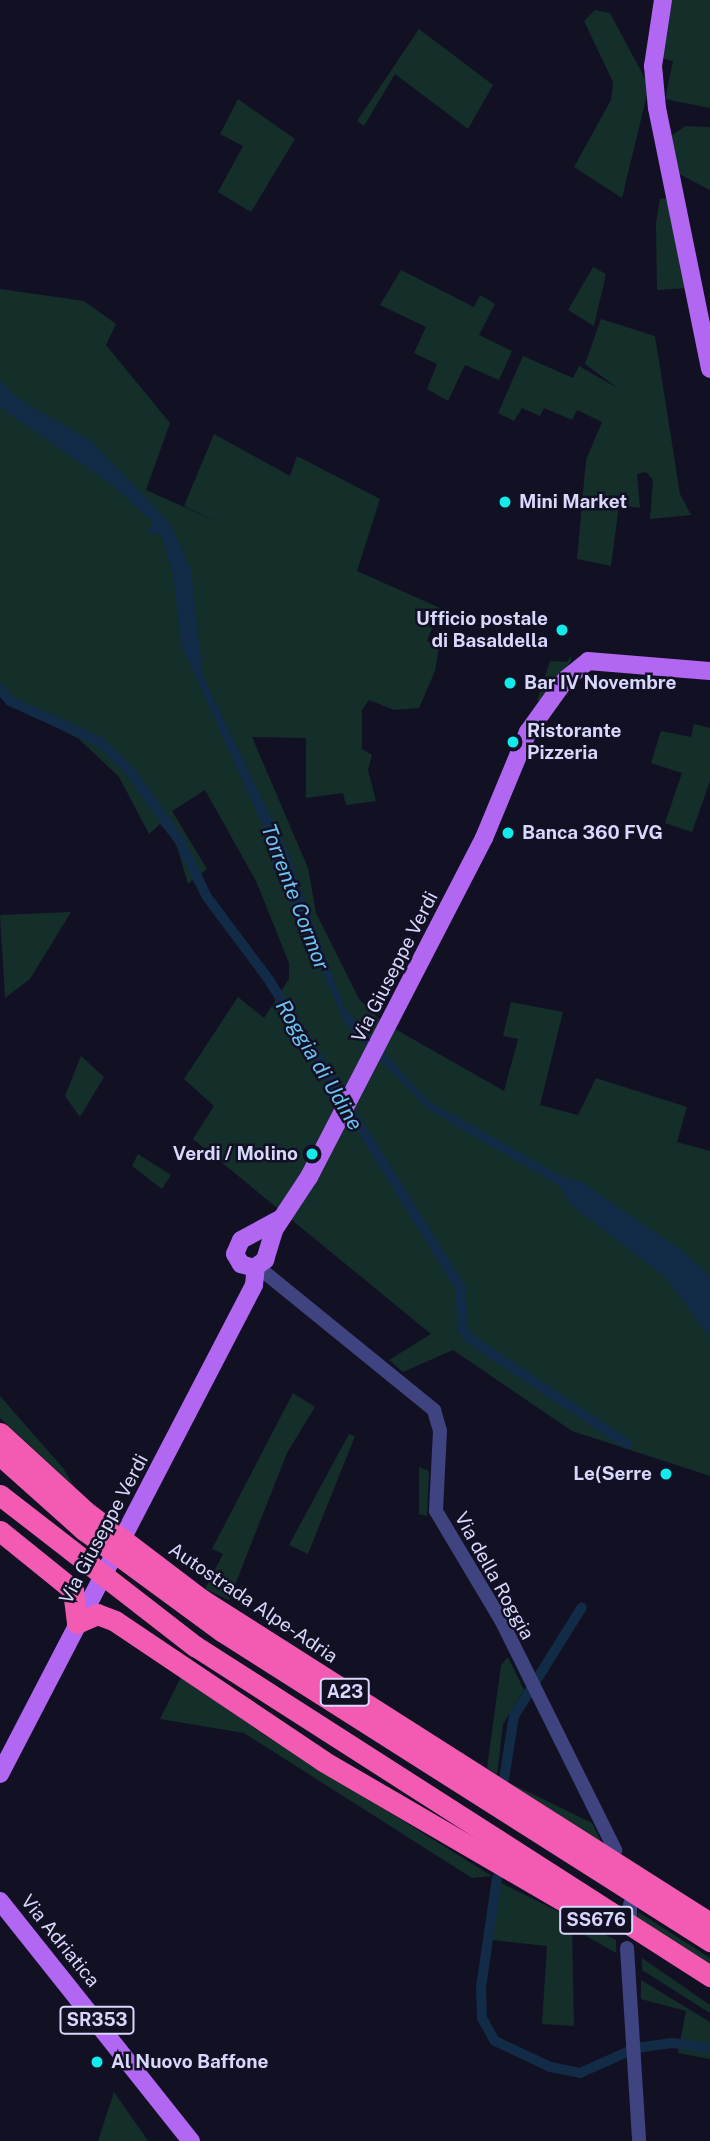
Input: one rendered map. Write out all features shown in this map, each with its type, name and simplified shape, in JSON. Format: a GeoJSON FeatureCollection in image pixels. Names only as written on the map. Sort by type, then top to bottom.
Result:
{"type":"FeatureCollection","features":[{"type":"Feature","properties":{"kind":"highway","name":"Autostrada Alpe-Adria"},"geometry":{"type":"LineString","coordinates":[[0,1433],[85,1511],[201,1599],[710,1923]]}},
{"type":"Feature","properties":{"kind":"highway","name":"Autostrada Alpe-Adria"},"geometry":{"type":"LineString","coordinates":[[0,1455],[84,1530],[201,1617],[710,1941]]}},
{"type":"Feature","properties":{"kind":"highway"},"geometry":{"type":"LineString","coordinates":[[0,1495],[104,1596]]}},
{"type":"Feature","properties":{"kind":"highway"},"geometry":{"type":"LineString","coordinates":[[0,1510],[104,1596]]}},
{"type":"Feature","properties":{"kind":"highway"},"geometry":{"type":"LineString","coordinates":[[0,1531],[73,1590],[78,1623],[97,1614],[116,1621],[335,1768],[601,1923]]}},
{"type":"Feature","properties":{"kind":"highway","name":"SS676"},"geometry":{"type":"LineString","coordinates":[[104,1596],[487,1843],[710,1976]]}},
{"type":"Feature","properties":{"kind":"highway","name":"SS676"},"geometry":{"type":"LineString","coordinates":[[487,1843],[601,1923],[710,1991]]}},
{"type":"Feature","properties":{"kind":"main road"},"geometry":{"type":"LineString","coordinates":[[663,0],[653,66],[657,107],[710,369]]}},
{"type":"Feature","properties":{"kind":"main road","name":"Via Giuseppe Verdi"},"geometry":{"type":"LineString","coordinates":[[0,1774],[78,1623],[104,1596],[127,1529],[244,1303],[258,1265],[280,1219],[348,1103],[488,830],[531,726],[576,666],[588,661],[710,671]]}},
{"type":"Feature","properties":{"kind":"main road","name":"Via Giuseppe Verdi"},"geometry":{"type":"LineString","coordinates":[[253,1236],[280,1219]]}},
{"type":"Feature","properties":{"kind":"main road"},"geometry":{"type":"LineString","coordinates":[[253,1236],[258,1265],[236,1249],[253,1236]]}},
{"type":"Feature","properties":{"kind":"main road","name":"Via Adriatica"},"geometry":{"type":"LineString","coordinates":[[0,1901],[191,2141]]}},
{"type":"Feature","properties":{"kind":"street"},"geometry":{"type":"LineString","coordinates":[[258,1265],[267,1280],[284,1287]]}},
{"type":"Feature","properties":{"kind":"street","name":"Via della Roggia"},"geometry":{"type":"LineString","coordinates":[[258,1265],[434,1410],[440,1431],[436,1511],[531,1686],[615,1850]]}},
{"type":"Feature","properties":{"kind":"street"},"geometry":{"type":"LineString","coordinates":[[627,1948],[639,2141]]}},
{"type":"Feature","properties":{"kind":"green space"},"geometry":{"type":"Polygon","coordinates":[[[671,0],[710,0],[710,108],[665,99],[673,61],[661,58],[671,0]]]}},
{"type":"Feature","properties":{"kind":"green space"},"geometry":{"type":"Polygon","coordinates":[[[595,10],[610,13],[649,86],[622,198],[574,167],[611,100],[613,82],[584,21],[595,10]]]}},
{"type":"Feature","properties":{"kind":"green space"},"geometry":{"type":"Polygon","coordinates":[[[419,29],[493,85],[468,129],[395,74],[364,126],[357,121],[419,29]]]}},
{"type":"Feature","properties":{"kind":"green space"},"geometry":{"type":"Polygon","coordinates":[[[238,99],[295,139],[251,212],[218,192],[243,146],[220,134],[238,99]]]}},
{"type":"Feature","properties":{"kind":"green space"},"geometry":{"type":"Polygon","coordinates":[[[685,126],[710,127],[710,190],[679,174],[671,136],[685,126]]]}},
{"type":"Feature","properties":{"kind":"green space"},"geometry":{"type":"Polygon","coordinates":[[[667,198],[687,288],[657,290],[656,223],[660,199],[667,198]]]}},
{"type":"Feature","properties":{"kind":"green space"},"geometry":{"type":"Polygon","coordinates":[[[593,267],[606,274],[594,326],[568,310],[593,267]]]}},
{"type":"Feature","properties":{"kind":"green space"},"geometry":{"type":"Polygon","coordinates":[[[401,270],[474,307],[480,295],[495,304],[479,335],[512,351],[499,380],[465,365],[448,401],[427,389],[437,364],[414,353],[426,327],[380,305],[401,270]]]}},
{"type":"Feature","properties":{"kind":"green space"},"geometry":{"type":"Polygon","coordinates":[[[0,289],[84,301],[116,324],[106,345],[170,423],[146,490],[218,522],[184,506],[214,434],[290,476],[297,456],[380,499],[357,571],[440,608],[427,641],[439,647],[435,671],[419,708],[394,710],[369,700],[362,710],[362,749],[372,755],[368,770],[376,801],[346,805],[343,793],[306,798],[306,738],[252,737],[308,868],[316,913],[359,999],[381,1021],[504,1091],[518,1039],[503,1036],[511,1002],[563,1012],[540,1105],[578,1115],[596,1078],[687,1107],[677,1142],[710,1151],[710,1476],[572,1431],[453,1350],[403,1372],[389,1360],[431,1334],[193,1139],[214,1106],[184,1079],[238,997],[264,1018],[289,979],[289,963],[256,881],[205,790],[172,811],[207,869],[188,884],[176,843],[160,824],[149,834],[119,777],[79,739],[0,697],[0,289]]]}},
{"type":"Feature","properties":{"kind":"green space"},"geometry":{"type":"Polygon","coordinates":[[[601,319],[655,336],[680,494],[691,515],[650,519],[653,480],[646,472],[637,474],[640,508],[619,505],[611,566],[577,559],[586,460],[602,422],[577,410],[572,420],[544,408],[540,416],[522,408],[514,421],[498,413],[523,356],[573,378],[579,366],[619,389],[585,364],[601,319]]]}},
{"type":"Feature","properties":{"kind":"green space"},"geometry":{"type":"Polygon","coordinates":[[[571,656],[571,661],[541,700],[537,701],[550,661],[567,662],[571,656]]]}},
{"type":"Feature","properties":{"kind":"green space"},"geometry":{"type":"Polygon","coordinates":[[[694,724],[710,728],[710,781],[692,832],[665,823],[682,773],[651,763],[661,731],[691,737],[694,724]]]}},
{"type":"Feature","properties":{"kind":"green space"},"geometry":{"type":"Polygon","coordinates":[[[71,912],[30,979],[5,998],[0,915],[71,912]]]}},
{"type":"Feature","properties":{"kind":"green space"},"geometry":{"type":"Polygon","coordinates":[[[81,1056],[104,1077],[80,1117],[65,1096],[81,1056]]]}},
{"type":"Feature","properties":{"kind":"green space"},"geometry":{"type":"Polygon","coordinates":[[[138,1154],[171,1175],[162,1189],[132,1166],[138,1154]]]}},
{"type":"Feature","properties":{"kind":"green space"},"geometry":{"type":"Polygon","coordinates":[[[293,1393],[315,1407],[287,1453],[229,1600],[205,1589],[223,1554],[212,1549],[293,1393]]]}},
{"type":"Feature","properties":{"kind":"green space"},"geometry":{"type":"Polygon","coordinates":[[[0,1396],[63,1468],[74,1486],[0,1418],[0,1396]]]}},
{"type":"Feature","properties":{"kind":"green space"},"geometry":{"type":"Polygon","coordinates":[[[349,1434],[355,1436],[308,1554],[289,1545],[349,1434]]]}},
{"type":"Feature","properties":{"kind":"green space"},"geometry":{"type":"Polygon","coordinates":[[[419,1467],[429,1471],[427,1516],[419,1514],[419,1467]]]}},
{"type":"Feature","properties":{"kind":"green space"},"geometry":{"type":"Polygon","coordinates":[[[508,1657],[524,1690],[503,1724],[497,1775],[487,1768],[501,1665],[508,1657]]]}},
{"type":"Feature","properties":{"kind":"green space"},"geometry":{"type":"Polygon","coordinates":[[[181,1677],[266,1736],[492,1876],[472,1878],[244,1733],[160,1719],[181,1677]]]}},
{"type":"Feature","properties":{"kind":"green space"},"geometry":{"type":"Polygon","coordinates":[[[506,1781],[592,1823],[602,1843],[506,1781]]]}},
{"type":"Feature","properties":{"kind":"green space"},"geometry":{"type":"Polygon","coordinates":[[[501,1883],[616,1940],[616,1953],[572,1928],[574,2026],[542,2024],[547,1946],[491,1940],[501,1883]]]}},
{"type":"Feature","properties":{"kind":"green space"},"geometry":{"type":"Polygon","coordinates":[[[638,1912],[710,1958],[710,1972],[638,1926],[638,1912]]]}},
{"type":"Feature","properties":{"kind":"green space"},"geometry":{"type":"Polygon","coordinates":[[[642,1958],[710,2005],[710,2013],[642,1970],[642,1958]]]}},
{"type":"Feature","properties":{"kind":"green space"},"geometry":{"type":"Polygon","coordinates":[[[641,1980],[710,2022],[710,2059],[678,2053],[686,2011],[641,1999],[641,1980]]]}},
{"type":"Feature","properties":{"kind":"green space"},"geometry":{"type":"Polygon","coordinates":[[[114,2092],[144,2135],[148,2141],[98,2141],[114,2092]]]}},
{"type":"Feature","properties":{"kind":"water","name":"Torrente Cormor"},"geometry":{"type":"Polygon","coordinates":[[[0,380],[17,398],[91,441],[171,524],[191,571],[203,677],[288,852],[344,1008],[428,1101],[565,1178],[580,1181],[684,1252],[710,1277],[710,1337],[665,1277],[571,1205],[560,1186],[429,1110],[347,1026],[272,866],[266,833],[181,644],[173,573],[161,534],[147,532],[153,522],[115,487],[0,407],[0,380]]]}},
{"type":"Feature","properties":{"kind":"waterway","name":"Roggia di Udine"},"geometry":{"type":"LineString","coordinates":[[0,689],[10,701],[100,742],[129,770],[179,840],[207,897],[269,980],[460,1287],[463,1330],[470,1339],[627,1444]]}},
{"type":"Feature","properties":{"kind":"waterway","name":"Roggia di Udine"},"geometry":{"type":"LineString","coordinates":[[504,1779],[514,1716],[582,1607]]}},
{"type":"Feature","properties":{"kind":"waterway","name":"Roggia di Udine"},"geometry":{"type":"LineString","coordinates":[[497,1878],[481,1988],[482,2018],[495,2041],[550,2067],[580,2073],[636,2048],[672,2043],[710,2048]]}},
{"type":"Feature","properties":{"kind":"place","name":"Mini Market"},"geometry":{"type":"Point","coordinates":[505,502]}},
{"type":"Feature","properties":{"kind":"place","name":"Ufficio postale di Basaldella"},"geometry":{"type":"Point","coordinates":[562,630]}},
{"type":"Feature","properties":{"kind":"place","name":"Bar IV Novembre"},"geometry":{"type":"Point","coordinates":[510,683]}},
{"type":"Feature","properties":{"kind":"place","name":"Ristorante Pizzeria"},"geometry":{"type":"Point","coordinates":[513,742]}},
{"type":"Feature","properties":{"kind":"place","name":"Banca 360 FVG"},"geometry":{"type":"Point","coordinates":[508,833]}},
{"type":"Feature","properties":{"kind":"place","name":"Verdi / Molino"},"geometry":{"type":"Point","coordinates":[312,1154]}},
{"type":"Feature","properties":{"kind":"place","name":"Le(Serre"},"geometry":{"type":"Point","coordinates":[666,1474]}},
{"type":"Feature","properties":{"kind":"place","name":"Al Nuovo Baffone"},"geometry":{"type":"Point","coordinates":[97,2062]}}]}
